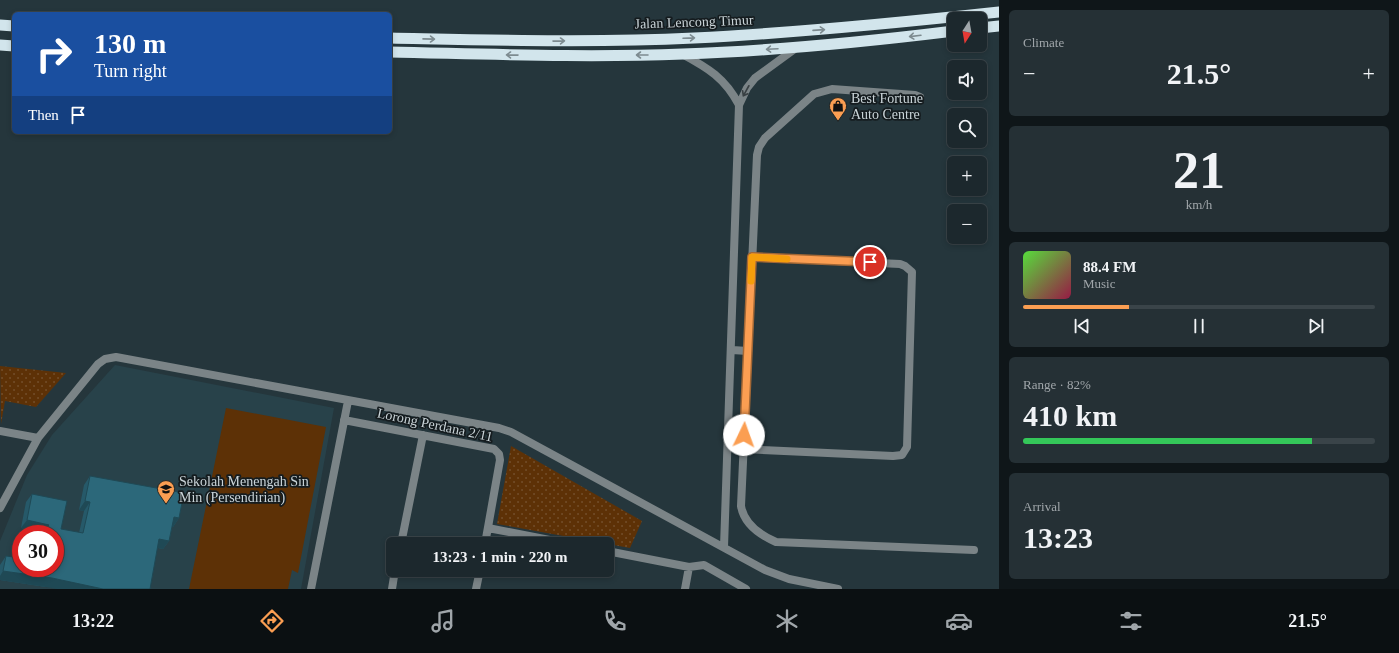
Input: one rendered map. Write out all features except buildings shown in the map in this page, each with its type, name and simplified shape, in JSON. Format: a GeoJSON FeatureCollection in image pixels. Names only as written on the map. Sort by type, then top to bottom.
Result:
{"type":"FeatureCollection","features":[{"type":"Feature","properties":{"kind":"highway","name":"Jalan Lencong Timur"},"geometry":{"type":"LineString","coordinates":[[392,38],[547,41],[692,38],[850,28],[999,12]]}},
{"type":"Feature","properties":{"kind":"highway"},"geometry":{"type":"LineString","coordinates":[[0,25],[12,26]]}},
{"type":"Feature","properties":{"kind":"highway"},"geometry":{"type":"LineString","coordinates":[[987,27],[999,26]]}},
{"type":"Feature","properties":{"kind":"highway"},"geometry":{"type":"LineString","coordinates":[[392,52],[543,55],[682,54],[796,48],[947,32]]}},
{"type":"Feature","properties":{"kind":"highway"},"geometry":{"type":"LineString","coordinates":[[0,45],[12,46]]}},
{"type":"Feature","properties":{"kind":"street"},"geometry":{"type":"LineString","coordinates":[[724,547],[732,350],[739,105],[747,88],[755,78],[796,48]]}},
{"type":"Feature","properties":{"kind":"street"},"geometry":{"type":"LineString","coordinates":[[682,54],[718,76],[731,90],[739,105]]}},
{"type":"Feature","properties":{"kind":"street"},"geometry":{"type":"LineString","coordinates":[[920,97],[915,94],[832,89],[821,91],[814,94],[765,138],[759,147],[757,156],[741,506],[747,523],[776,542],[974,550]]}},
{"type":"Feature","properties":{"kind":"street"},"geometry":{"type":"LineString","coordinates":[[743,449],[893,456],[902,454],[907,447],[912,272],[900,264],[752,257]]}},
{"type":"Feature","properties":{"kind":"street"},"geometry":{"type":"LineString","coordinates":[[732,350],[748,351]]}},
{"type":"Feature","properties":{"kind":"street"},"geometry":{"type":"LineString","coordinates":[[0,508],[38,438],[98,364],[110,357],[116,357],[499,428],[511,432],[776,576],[838,589]]}},
{"type":"Feature","properties":{"kind":"street"},"geometry":{"type":"LineString","coordinates":[[312,589],[348,401]]}},
{"type":"Feature","properties":{"kind":"street","name":"Lorong Perdana 2/11"},"geometry":{"type":"LineString","coordinates":[[344,420],[494,449],[499,454],[500,460],[486,537]]}},
{"type":"Feature","properties":{"kind":"street"},"geometry":{"type":"LineString","coordinates":[[0,431],[38,438]]}},
{"type":"Feature","properties":{"kind":"street"},"geometry":{"type":"LineString","coordinates":[[402,537],[423,435]]}},
{"type":"Feature","properties":{"kind":"street"},"geometry":{"type":"LineString","coordinates":[[488,528],[534,537]]}},
{"type":"Feature","properties":{"kind":"street"},"geometry":{"type":"LineString","coordinates":[[614,552],[689,568],[704,565],[746,589]]}},
{"type":"Feature","properties":{"kind":"street"},"geometry":{"type":"LineString","coordinates":[[685,589],[689,568]]}},
{"type":"Feature","properties":{"kind":"street"},"geometry":{"type":"LineString","coordinates":[[392,589],[395,577]]}},
{"type":"Feature","properties":{"kind":"street"},"geometry":{"type":"LineString","coordinates":[[476,589],[479,577]]}},
{"type":"Feature","properties":{"kind":"shaded area","name":"Sekolah Menengah Sin Min (Persendirian)"},"geometry":{"type":"Polygon","coordinates":[[[115,365],[334,408],[301,589],[0,589],[0,541],[27,475],[52,435],[115,365]]]}},
{"type":"Feature","properties":{"kind":"shaded area"},"geometry":{"type":"Polygon","coordinates":[[[0,366],[66,373],[36,407],[5,401],[1,424],[0,366]]]}},
{"type":"Feature","properties":{"kind":"shaded area"},"geometry":{"type":"Polygon","coordinates":[[[226,408],[326,427],[298,573],[292,570],[288,589],[189,589],[226,408]]]}},
{"type":"Feature","properties":{"kind":"shaded area"},"geometry":{"type":"Polygon","coordinates":[[[511,446],[642,521],[630,548],[614,545],[614,537],[569,537],[497,524],[511,446]]]}},
{"type":"Feature","properties":{"kind":"slow traffic"},"geometry":{"type":"LineString","coordinates":[[751,281],[752,257],[787,259]]}},
{"type":"Feature","properties":{"kind":"place","name":"Best Fortune Auto Centre"},"geometry":{"type":"Point","coordinates":[838,121]}},
{"type":"Feature","properties":{"kind":"place","name":"Sekolah Menengah Sin Min (Persendirian)"},"geometry":{"type":"Point","coordinates":[166,504]}},
{"type":"Feature","properties":{"kind":"route"},"geometry":{"type":"LineString","coordinates":[[744,435],[752,257],[870,262]]}}]}
